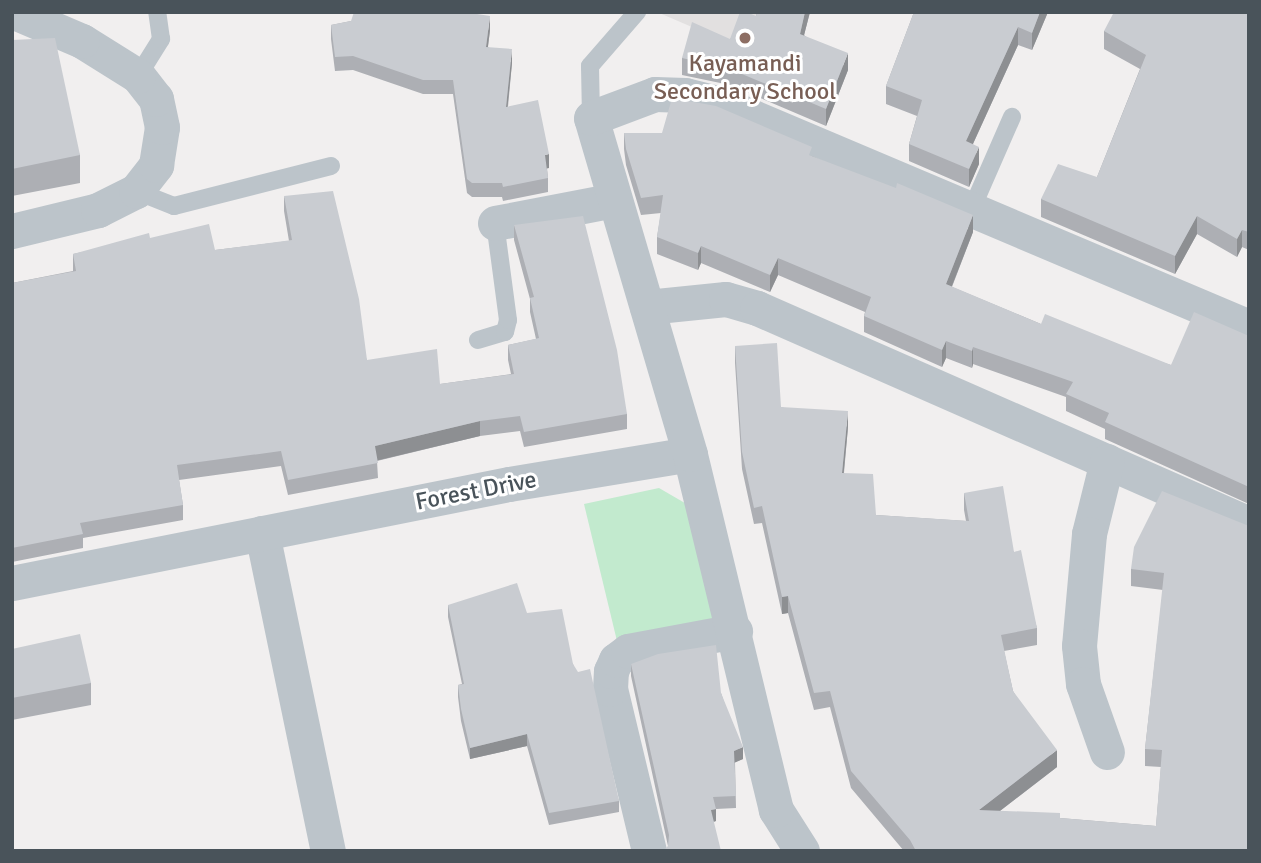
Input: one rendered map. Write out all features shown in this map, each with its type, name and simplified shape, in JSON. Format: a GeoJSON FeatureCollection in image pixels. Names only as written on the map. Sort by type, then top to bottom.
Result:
{"type":"FeatureCollection","features":[{"type":"Feature","properties":{"kind":"street"},"geometry":{"type":"LineString","coordinates":[[12,231],[98,210],[136,191],[156,165],[162,127],[156,99],[138,76],[82,41],[14,12]]}},
{"type":"Feature","properties":{"kind":"street"},"geometry":{"type":"LineString","coordinates":[[802,851],[776,810],[736,631],[690,454],[591,117],[655,94],[685,95],[722,104],[970,213],[1249,327]]}},
{"type":"Feature","properties":{"kind":"street"},"geometry":{"type":"LineString","coordinates":[[495,223],[614,200]]}},
{"type":"Feature","properties":{"kind":"street"},"geometry":{"type":"LineString","coordinates":[[647,307],[726,299],[757,308],[1249,524]]}},
{"type":"Feature","properties":{"kind":"street","name":"Forest Drive"},"geometry":{"type":"LineString","coordinates":[[12,583],[509,484],[690,454]]}},
{"type":"Feature","properties":{"kind":"street"},"geometry":{"type":"LineString","coordinates":[[1107,461],[1089,534],[1079,646],[1083,684],[1107,752]]}},
{"type":"Feature","properties":{"kind":"street"},"geometry":{"type":"LineString","coordinates":[[262,533],[328,851]]}},
{"type":"Feature","properties":{"kind":"street"},"geometry":{"type":"LineString","coordinates":[[649,851],[610,689],[611,671],[616,660],[628,651],[736,631]]}},
{"type":"Feature","properties":{"kind":"lane"},"geometry":{"type":"LineString","coordinates":[[138,76],[161,38],[157,12]]}},
{"type":"Feature","properties":{"kind":"lane"},"geometry":{"type":"LineString","coordinates":[[591,117],[590,66],[637,12]]}},
{"type":"Feature","properties":{"kind":"lane"},"geometry":{"type":"LineString","coordinates":[[970,213],[1013,117]]}},
{"type":"Feature","properties":{"kind":"lane"},"geometry":{"type":"LineString","coordinates":[[136,191],[174,206],[331,166]]}},
{"type":"Feature","properties":{"kind":"lane"},"geometry":{"type":"LineString","coordinates":[[478,340],[505,332],[508,320],[495,223]]}},
{"type":"Feature","properties":{"kind":"shaded area","name":"Kayamandi Secondary School"},"geometry":{"type":"Polygon","coordinates":[[[657,12],[784,12],[764,58],[657,12]]]}},
{"type":"Feature","properties":{"kind":"green space"},"geometry":{"type":"Polygon","coordinates":[[[659,488],[690,506],[718,618],[617,641],[584,504],[659,488]]]}},
{"type":"Feature","properties":{"kind":"building"},"geometry":{"type":"Polygon","coordinates":[[[354,12],[464,12],[490,16],[486,47],[512,49],[506,107],[538,100],[549,154],[545,155],[548,178],[503,187],[502,183],[472,183],[467,179],[453,80],[423,80],[353,56],[335,57],[331,25],[351,21],[354,12]]]}},
{"type":"Feature","properties":{"kind":"building"},"geometry":{"type":"Polygon","coordinates":[[[740,12],[756,16],[757,12],[805,12],[800,34],[848,53],[826,109],[730,69],[682,58],[692,22],[730,39],[740,12]]]}},
{"type":"Feature","properties":{"kind":"building"},"geometry":{"type":"Polygon","coordinates":[[[914,12],[1040,12],[1032,33],[1018,27],[966,141],[979,147],[969,169],[909,144],[922,100],[886,86],[914,12]]]}},
{"type":"Feature","properties":{"kind":"building"},"geometry":{"type":"Polygon","coordinates":[[[1114,12],[1249,12],[1249,232],[1242,230],[1237,239],[1197,216],[1175,256],[1041,199],[1058,164],[1097,177],[1146,55],[1104,31],[1114,12]]]}},
{"type":"Feature","properties":{"kind":"building"},"geometry":{"type":"Polygon","coordinates":[[[55,38],[80,155],[12,169],[12,40],[55,38]]]}},
{"type":"Feature","properties":{"kind":"building"},"geometry":{"type":"Polygon","coordinates":[[[672,98],[716,106],[812,147],[809,155],[896,188],[897,183],[973,215],[946,284],[1041,324],[1045,314],[1171,365],[1194,312],[1249,336],[1249,487],[1105,422],[1109,413],[1066,394],[1073,382],[973,347],[972,351],[946,341],[942,350],[864,316],[871,297],[778,258],[770,275],[701,246],[698,253],[657,237],[663,195],[641,198],[626,149],[624,133],[662,133],[672,98]]]}},
{"type":"Feature","properties":{"kind":"building"},"geometry":{"type":"Polygon","coordinates":[[[333,191],[359,299],[367,360],[437,349],[440,384],[514,374],[508,345],[539,338],[530,298],[534,297],[514,225],[583,216],[617,350],[627,414],[524,432],[520,416],[480,421],[375,446],[378,463],[288,480],[281,451],[177,465],[183,505],[80,523],[83,534],[12,548],[12,283],[76,271],[73,254],[149,233],[150,238],[209,224],[215,250],[292,240],[284,196],[333,191]]]}},
{"type":"Feature","properties":{"kind":"building"},"geometry":{"type":"Polygon","coordinates":[[[777,343],[781,407],[848,411],[842,473],[873,474],[876,515],[969,521],[964,493],[1003,486],[1014,552],[1021,550],[1037,628],[1001,635],[1013,691],[1057,750],[979,810],[1060,813],[1060,818],[1156,826],[1162,750],[1145,749],[1164,573],[1131,569],[1134,547],[1162,491],[1249,526],[1249,851],[916,851],[910,840],[851,771],[830,691],[814,693],[788,596],[782,597],[762,506],[754,508],[742,452],[735,346],[777,343]]]}},
{"type":"Feature","properties":{"kind":"building"},"geometry":{"type":"Polygon","coordinates":[[[517,583],[527,613],[562,609],[573,664],[578,672],[590,669],[619,801],[549,813],[527,734],[470,748],[458,685],[464,684],[448,605],[517,583]]]}},
{"type":"Feature","properties":{"kind":"building"},"geometry":{"type":"Polygon","coordinates":[[[80,634],[91,683],[12,698],[12,649],[80,634]]]}},
{"type":"Feature","properties":{"kind":"building"},"geometry":{"type":"Polygon","coordinates":[[[716,645],[721,693],[743,747],[734,751],[736,796],[713,797],[716,809],[711,810],[721,851],[663,851],[668,846],[669,835],[631,664],[658,654],[716,645]]]}},
{"type":"Feature","properties":{"kind":"place","name":"Kayamandi Secondary School"},"geometry":{"type":"Point","coordinates":[745,38]}}]}
